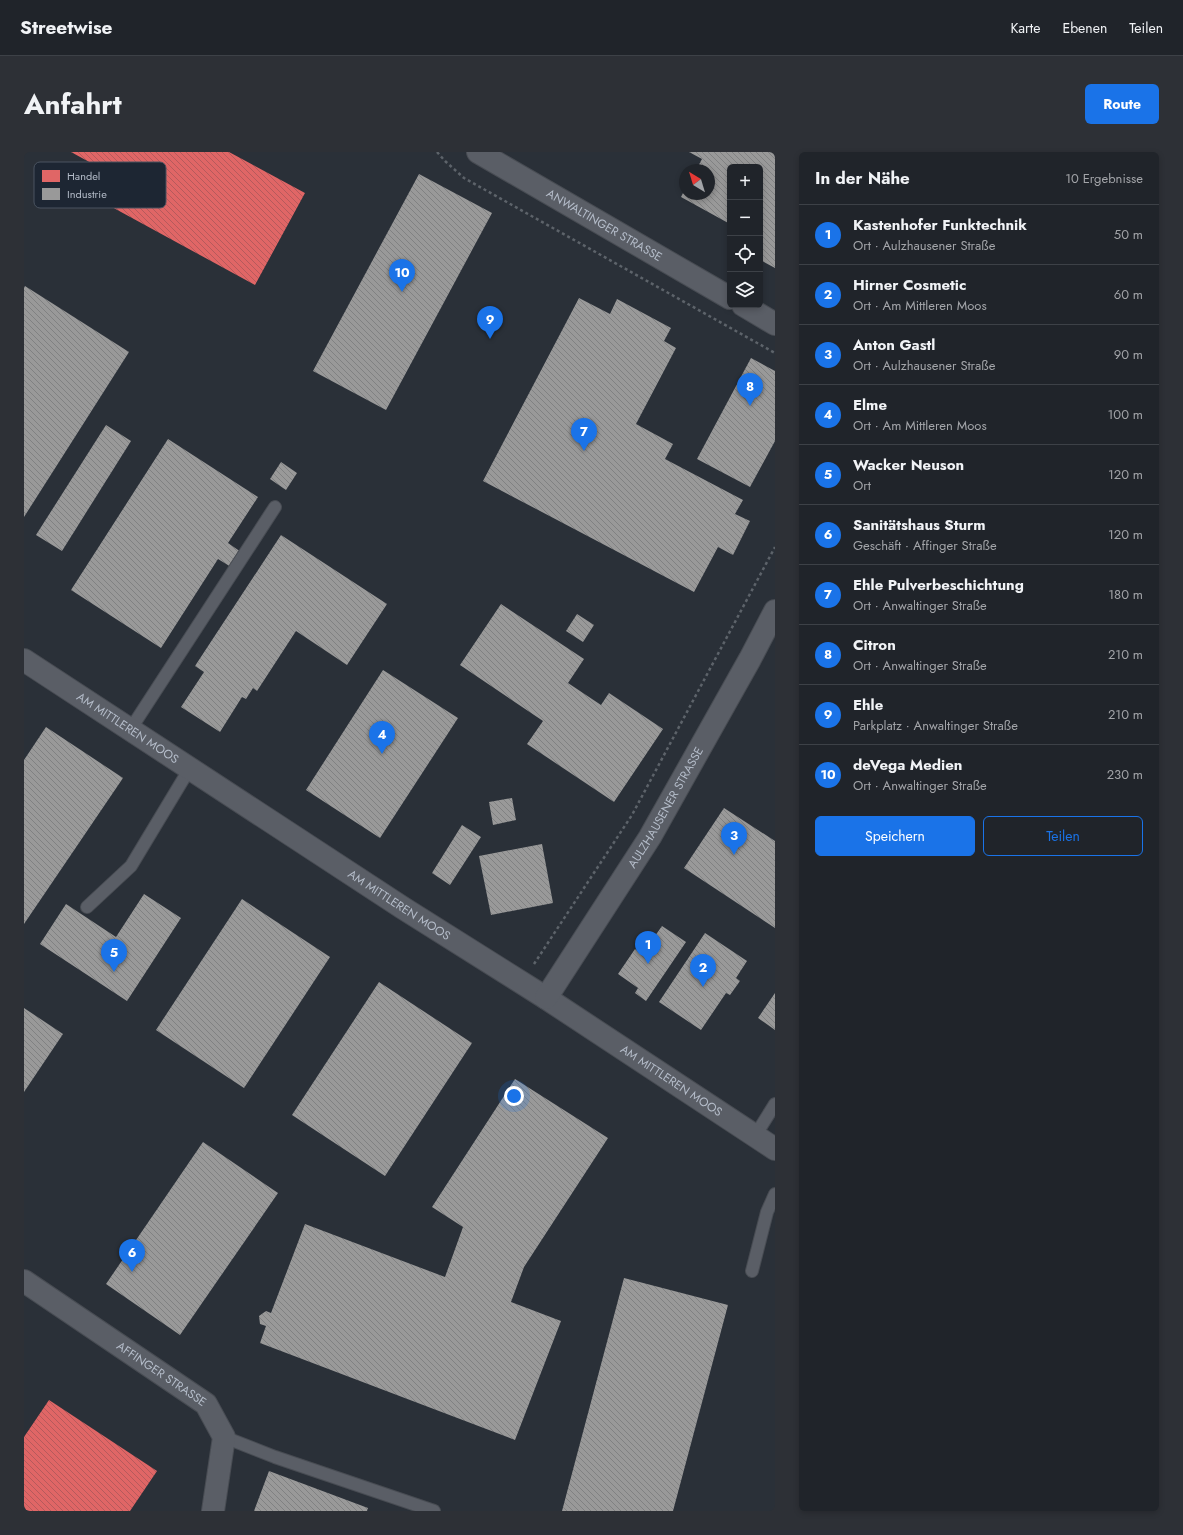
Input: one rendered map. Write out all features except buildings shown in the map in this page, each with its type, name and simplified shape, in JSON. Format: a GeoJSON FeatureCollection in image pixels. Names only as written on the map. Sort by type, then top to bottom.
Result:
{"type":"FeatureCollection","features":[{"type":"Feature","properties":{"kind":"street","name":"ANWALTINGER STRASSE"},"geometry":{"type":"LineString","coordinates":[[478,152],[727,296]]}},
{"type":"Feature","properties":{"kind":"street"},"geometry":{"type":"LineString","coordinates":[[747,308],[775,324]]}},
{"type":"Feature","properties":{"kind":"street","name":"AULZHAUSENER STRASSE"},"geometry":{"type":"LineString","coordinates":[[546,998],[650,838],[750,659],[775,611]]}},
{"type":"Feature","properties":{"kind":"street","name":"AM MITTLEREN MOOS"},"geometry":{"type":"LineString","coordinates":[[24,660],[403,908],[522,982],[775,1149]]}},
{"type":"Feature","properties":{"kind":"street","name":"AFFINGER STRASSE"},"geometry":{"type":"LineString","coordinates":[[24,1281],[206,1404],[224,1437]]}},
{"type":"Feature","properties":{"kind":"street"},"geometry":{"type":"LineString","coordinates":[[213,1511],[224,1437]]}},
{"type":"Feature","properties":{"kind":"lane"},"geometry":{"type":"LineString","coordinates":[[130,730],[275,507]]}},
{"type":"Feature","properties":{"kind":"lane"},"geometry":{"type":"LineString","coordinates":[[87,906],[131,866],[190,768]]}},
{"type":"Feature","properties":{"kind":"lane"},"geometry":{"type":"LineString","coordinates":[[755,1136],[775,1104]]}},
{"type":"Feature","properties":{"kind":"lane"},"geometry":{"type":"LineString","coordinates":[[752,1272],[767,1212],[775,1194]]}},
{"type":"Feature","properties":{"kind":"lane"},"geometry":{"type":"LineString","coordinates":[[224,1437],[276,1457],[434,1511]]}},
{"type":"Feature","properties":{"kind":"path"},"geometry":{"type":"LineString","coordinates":[[437,152],[464,178],[775,353]]}},
{"type":"Feature","properties":{"kind":"path"},"geometry":{"type":"LineString","coordinates":[[522,982],[632,815],[775,547]]}},
{"type":"Feature","properties":{"kind":"place","name":"deVega Medien"},"geometry":{"type":"Point","coordinates":[402,292]}},
{"type":"Feature","properties":{"kind":"place","name":"Ehle"},"geometry":{"type":"Point","coordinates":[490,339]}},
{"type":"Feature","properties":{"kind":"place","name":"Citron"},"geometry":{"type":"Point","coordinates":[750,406]}},
{"type":"Feature","properties":{"kind":"place","name":"Ehle Pulverbeschichtung"},"geometry":{"type":"Point","coordinates":[584,451]}},
{"type":"Feature","properties":{"kind":"place","name":"Elme"},"geometry":{"type":"Point","coordinates":[382,754]}},
{"type":"Feature","properties":{"kind":"place","name":"Anton Gastl"},"geometry":{"type":"Point","coordinates":[734,855]}},
{"type":"Feature","properties":{"kind":"place","name":"Kastenhofer Funktechnik"},"geometry":{"type":"Point","coordinates":[648,964]}},
{"type":"Feature","properties":{"kind":"place","name":"Wacker Neuson"},"geometry":{"type":"Point","coordinates":[114,972]}},
{"type":"Feature","properties":{"kind":"place","name":"Hirner Cosmetic"},"geometry":{"type":"Point","coordinates":[703,987]}},
{"type":"Feature","properties":{"kind":"place","name":"Sanitätshaus Sturm"},"geometry":{"type":"Point","coordinates":[132,1272]}}]}
